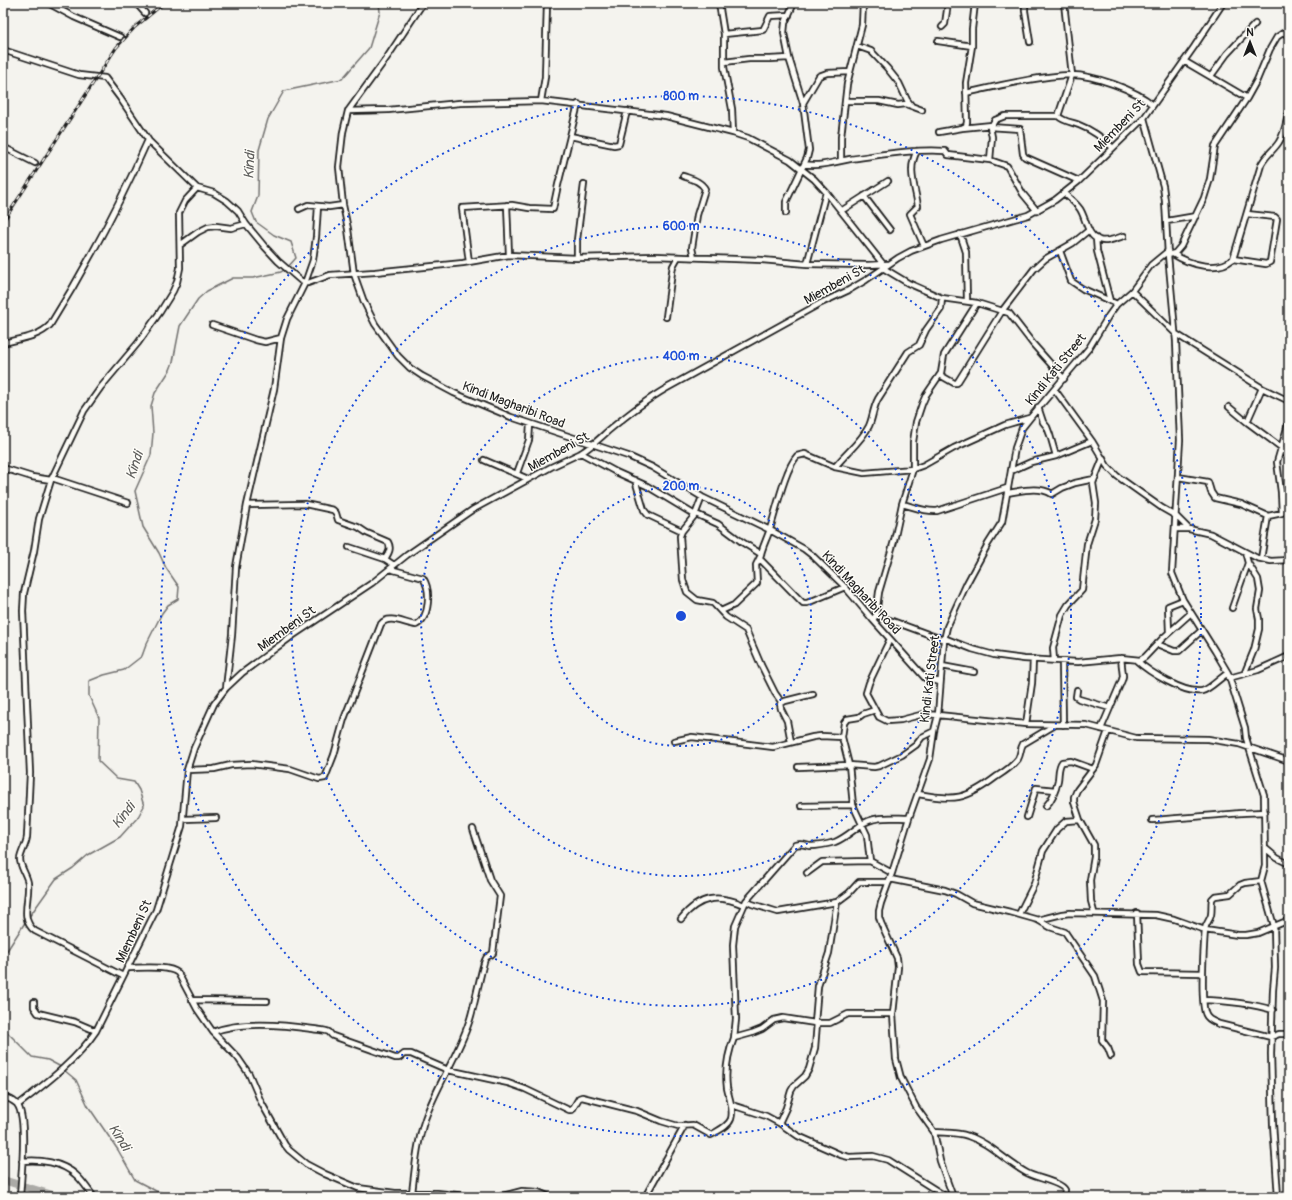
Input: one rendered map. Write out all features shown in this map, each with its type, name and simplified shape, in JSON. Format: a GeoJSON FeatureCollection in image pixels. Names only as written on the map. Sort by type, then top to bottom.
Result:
{"type":"FeatureCollection","features":[{"type":"Feature","properties":{"kind":"street"},"geometry":{"type":"LineString","coordinates":[[48,3],[74,18],[120,37]]}},
{"type":"Feature","properties":{"kind":"street"},"geometry":{"type":"LineString","coordinates":[[136,3],[145,13]]}},
{"type":"Feature","properties":{"kind":"street","name":"Kindi Magharibi Road"},"geometry":{"type":"LineString","coordinates":[[423,3],[388,56],[348,111],[343,132],[339,167],[343,205],[354,274],[374,324],[398,356],[410,368],[422,376],[454,393],[530,424],[628,456],[652,467],[702,496],[770,530],[813,556],[845,587],[925,678],[940,682]]}},
{"type":"Feature","properties":{"kind":"street"},"geometry":{"type":"LineString","coordinates":[[541,101],[545,77],[547,3]]}},
{"type":"Feature","properties":{"kind":"street"},"geometry":{"type":"LineString","coordinates":[[719,3],[724,34],[724,62],[732,109],[733,133]]}},
{"type":"Feature","properties":{"kind":"street"},"geometry":{"type":"LineString","coordinates":[[786,213],[786,202],[808,155],[809,146],[803,103],[789,58],[784,33],[785,23],[794,3]]}},
{"type":"Feature","properties":{"kind":"street"},"geometry":{"type":"LineString","coordinates":[[841,161],[846,101],[850,72],[862,25],[862,3]]}},
{"type":"Feature","properties":{"kind":"street"},"geometry":{"type":"LineString","coordinates":[[942,27],[945,24],[948,3]]}},
{"type":"Feature","properties":{"kind":"street"},"geometry":{"type":"LineString","coordinates":[[962,128],[966,126],[967,122],[966,93],[972,46],[975,3]]}},
{"type":"Feature","properties":{"kind":"street"},"geometry":{"type":"LineString","coordinates":[[1025,3],[1030,42]]}},
{"type":"Feature","properties":{"kind":"street"},"geometry":{"type":"LineString","coordinates":[[1058,116],[1072,75],[1064,3]]}},
{"type":"Feature","properties":{"kind":"street","name":"Miembeni St"},"geometry":{"type":"LineString","coordinates":[[18,1105],[68,1064],[86,1045],[96,1031],[156,910],[179,838],[183,819],[187,770],[194,748],[214,704],[226,688],[242,673],[320,617],[372,583],[407,555],[472,510],[594,445],[650,398],[805,312],[849,290],[898,258],[924,246],[960,234],[1028,215],[1037,211],[1064,193],[1079,181],[1144,118],[1223,3]]}},
{"type":"Feature","properties":{"kind":"street"},"geometry":{"type":"LineString","coordinates":[[724,34],[763,30],[768,24],[770,16],[789,15]]}},
{"type":"Feature","properties":{"kind":"street"},"geometry":{"type":"LineString","coordinates":[[1211,76],[1228,54],[1255,24]]}},
{"type":"Feature","properties":{"kind":"street","name":"Kindi Kati Street"},"geometry":{"type":"LineString","coordinates":[[934,1132],[916,1107],[902,1078],[896,1059],[893,1014],[898,967],[897,958],[879,917],[881,903],[892,873],[908,818],[930,759],[938,715],[944,639],[948,622],[988,544],[1002,522],[1011,470],[1022,428],[1038,407],[1064,379],[1089,348],[1108,315],[1117,304],[1132,291],[1151,265],[1170,254],[1177,252],[1204,198],[1210,179],[1215,146],[1247,98],[1275,40],[1280,35],[1289,32]]}},
{"type":"Feature","properties":{"kind":"street"},"geometry":{"type":"LineString","coordinates":[[938,41],[972,46]]}},
{"type":"Feature","properties":{"kind":"street"},"geometry":{"type":"LineString","coordinates":[[857,46],[871,51],[880,60],[899,83],[905,97],[911,105]]}},
{"type":"Feature","properties":{"kind":"street"},"geometry":{"type":"LineString","coordinates":[[3,50],[79,75],[104,78],[120,98],[148,140],[197,188],[222,197],[238,211],[246,224],[278,261],[305,283],[330,275],[354,274],[469,262],[509,255],[577,258],[655,256],[694,257],[762,260],[807,264],[885,266]]}},
{"type":"Feature","properties":{"kind":"street"},"geometry":{"type":"LineString","coordinates":[[724,62],[749,58],[789,58]]}},
{"type":"Feature","properties":{"kind":"street"},"geometry":{"type":"LineString","coordinates":[[1184,61],[1247,98]]}},
{"type":"Feature","properties":{"kind":"street"},"geometry":{"type":"LineString","coordinates":[[803,103],[819,76],[827,73],[850,72]]}},
{"type":"Feature","properties":{"kind":"street"},"geometry":{"type":"LineString","coordinates":[[966,93],[1045,78],[1072,75],[1122,87],[1145,98],[1153,105]]}},
{"type":"Feature","properties":{"kind":"street"},"geometry":{"type":"LineString","coordinates":[[348,111],[388,110],[460,103],[541,101],[578,104],[680,119],[748,138],[803,166],[826,192],[885,266],[898,278],[942,298],[977,302],[1012,315],[1032,344],[1064,379]]}},
{"type":"Feature","properties":{"kind":"street"},"geometry":{"type":"LineString","coordinates":[[846,101],[879,101],[898,105],[906,104],[922,110]]}},
{"type":"Feature","properties":{"kind":"street"},"geometry":{"type":"LineString","coordinates":[[469,262],[461,210],[462,208],[507,205],[554,209],[558,185],[578,104]]}},
{"type":"Feature","properties":{"kind":"street"},"geometry":{"type":"LineString","coordinates":[[570,136],[614,145],[619,144],[627,111]]}},
{"type":"Feature","properties":{"kind":"street"},"geometry":{"type":"LineString","coordinates":[[1170,254],[1189,263],[1205,265],[1221,265],[1228,263],[1233,259],[1261,165],[1263,160],[1279,142],[1284,133],[1289,111]]}},
{"type":"Feature","properties":{"kind":"street"},"geometry":{"type":"LineString","coordinates":[[990,127],[993,125],[995,120],[1006,116],[1058,116],[1063,120],[1078,124],[1097,134],[1113,148]]}},
{"type":"Feature","properties":{"kind":"street"},"geometry":{"type":"LineString","coordinates":[[1144,118],[1163,186],[1176,334],[1180,440],[1172,573],[1183,600],[1228,673],[1264,795],[1265,866],[1261,881],[1274,926],[1276,968],[1273,990],[1271,1037],[1273,1124],[1278,1197]]}},
{"type":"Feature","properties":{"kind":"street"},"geometry":{"type":"LineString","coordinates":[[990,127],[992,137],[990,160]]}},
{"type":"Feature","properties":{"kind":"street"},"geometry":{"type":"LineString","coordinates":[[939,132],[962,128],[990,127],[1020,129],[1023,154],[1025,157],[1079,181]]}},
{"type":"Feature","properties":{"kind":"street"},"geometry":{"type":"LineString","coordinates":[[3,343],[39,334],[46,330],[50,325],[109,220],[128,184],[148,140]]}},
{"type":"Feature","properties":{"kind":"street"},"geometry":{"type":"LineString","coordinates":[[3,148],[35,164]]}},
{"type":"Feature","properties":{"kind":"street"},"geometry":{"type":"LineString","coordinates":[[803,166],[917,151],[945,151],[948,155],[990,160],[1005,165],[1009,168],[1023,194],[1037,211]]}},
{"type":"Feature","properties":{"kind":"street"},"geometry":{"type":"LineString","coordinates":[[917,151],[913,161],[912,171],[914,190],[918,206],[910,214],[924,246]]}},
{"type":"Feature","properties":{"kind":"street"},"geometry":{"type":"LineString","coordinates":[[683,176],[702,184],[705,189],[697,215],[692,248],[694,257]]}},
{"type":"Feature","properties":{"kind":"street"},"geometry":{"type":"LineString","coordinates":[[841,211],[888,181]]}},
{"type":"Feature","properties":{"kind":"street"},"geometry":{"type":"LineString","coordinates":[[577,258],[577,240],[584,184]]}},
{"type":"Feature","properties":{"kind":"street"},"geometry":{"type":"LineString","coordinates":[[123,976],[35,931],[29,924],[26,912],[28,882],[20,862],[20,857],[27,838],[30,773],[23,611],[24,593],[34,551],[39,519],[52,479],[84,410],[138,343],[173,291],[179,275],[179,212],[197,188]]}},
{"type":"Feature","properties":{"kind":"street"},"geometry":{"type":"LineString","coordinates":[[807,264],[826,192]]}},
{"type":"Feature","properties":{"kind":"street"},"geometry":{"type":"LineString","coordinates":[[1064,193],[1079,208],[1089,230],[1096,238],[1099,240],[1105,240],[1124,236]]}},
{"type":"Feature","properties":{"kind":"street"},"geometry":{"type":"LineString","coordinates":[[864,196],[890,230]]}},
{"type":"Feature","properties":{"kind":"street"},"geometry":{"type":"LineString","coordinates":[[299,209],[305,205],[329,207],[343,205]]}},
{"type":"Feature","properties":{"kind":"street"},"geometry":{"type":"LineString","coordinates":[[507,205],[509,255]]}},
{"type":"Feature","properties":{"kind":"street"},"geometry":{"type":"LineString","coordinates":[[226,688],[233,628],[236,567],[247,505],[274,389],[281,338],[292,307],[305,283],[313,260],[318,206]]}},
{"type":"Feature","properties":{"kind":"street"},"geometry":{"type":"LineString","coordinates":[[1233,259],[1266,264],[1270,262],[1277,219],[1275,217],[1247,214]]}},
{"type":"Feature","properties":{"kind":"street"},"geometry":{"type":"LineString","coordinates":[[1167,221],[1196,216]]}},
{"type":"Feature","properties":{"kind":"street"},"geometry":{"type":"LineString","coordinates":[[180,244],[208,227],[216,226],[231,228],[246,224]]}},
{"type":"Feature","properties":{"kind":"street"},"geometry":{"type":"LineString","coordinates":[[940,375],[956,383],[1002,311],[1034,269],[1045,259],[1073,243],[1089,230]]}},
{"type":"Feature","properties":{"kind":"street"},"geometry":{"type":"LineString","coordinates":[[960,234],[966,252],[967,301]]}},
{"type":"Feature","properties":{"kind":"street"},"geometry":{"type":"LineString","coordinates":[[1096,238],[1097,250],[1110,301]]}},
{"type":"Feature","properties":{"kind":"street"},"geometry":{"type":"LineString","coordinates":[[1060,250],[1071,281],[1083,289],[1117,304]]}},
{"type":"Feature","properties":{"kind":"street"},"geometry":{"type":"LineString","coordinates":[[666,317],[672,272],[678,257]]}},
{"type":"Feature","properties":{"kind":"street"},"geometry":{"type":"LineString","coordinates":[[1132,291],[1176,334],[1262,388],[1289,401]]}},
{"type":"Feature","properties":{"kind":"street"},"geometry":{"type":"LineString","coordinates":[[835,467],[864,434],[872,418],[875,404],[908,352],[919,345],[926,330],[941,309],[942,298]]}},
{"type":"Feature","properties":{"kind":"street"},"geometry":{"type":"LineString","coordinates":[[873,620],[876,615],[880,592],[894,541],[902,504],[913,469],[913,442],[916,422],[926,395],[942,371],[944,355],[977,302]]}},
{"type":"Feature","properties":{"kind":"street"},"geometry":{"type":"LineString","coordinates":[[212,325],[265,342],[281,338]]}},
{"type":"Feature","properties":{"kind":"street"},"geometry":{"type":"LineString","coordinates":[[1247,422],[1262,388]]}},
{"type":"Feature","properties":{"kind":"street"},"geometry":{"type":"LineString","coordinates":[[1054,390],[1112,472],[1162,508],[1176,516],[1189,529]]}},
{"type":"Feature","properties":{"kind":"street"},"geometry":{"type":"LineString","coordinates":[[1038,407],[1043,422],[1050,434],[1056,456]]}},
{"type":"Feature","properties":{"kind":"street"},"geometry":{"type":"LineString","coordinates":[[1229,407],[1282,448],[1289,458]]}},
{"type":"Feature","properties":{"kind":"street"},"geometry":{"type":"LineString","coordinates":[[722,611],[734,605],[757,583],[756,564],[770,530],[778,501],[789,472],[797,456],[805,454],[835,467],[864,473],[913,469],[924,465],[954,448],[1006,425],[1030,418]]}},
{"type":"Feature","properties":{"kind":"street"},"geometry":{"type":"LineString","coordinates":[[1178,477],[1208,482],[1211,492],[1215,498],[1241,504],[1268,516],[1282,513],[1281,492],[1276,465],[1289,421]]}},
{"type":"Feature","properties":{"kind":"street"},"geometry":{"type":"LineString","coordinates":[[517,474],[529,440],[530,424]]}},
{"type":"Feature","properties":{"kind":"street"},"geometry":{"type":"LineString","coordinates":[[1011,470],[1031,462],[1056,456],[1092,442]]}},
{"type":"Feature","properties":{"kind":"street"},"geometry":{"type":"LineString","coordinates":[[581,453],[616,472],[653,489],[696,515],[718,524],[760,556],[763,563],[803,603],[807,603],[845,587]]}},
{"type":"Feature","properties":{"kind":"street"},"geometry":{"type":"LineString","coordinates":[[1278,456],[1289,458]]}},
{"type":"Feature","properties":{"kind":"street"},"geometry":{"type":"LineString","coordinates":[[1054,660],[1054,648],[1062,615],[1082,590],[1087,544],[1095,519],[1096,503],[1093,486],[1094,479],[1103,458]]}},
{"type":"Feature","properties":{"kind":"street"},"geometry":{"type":"LineString","coordinates":[[484,460],[528,479]]}},
{"type":"Feature","properties":{"kind":"street"},"geometry":{"type":"LineString","coordinates":[[3,468],[32,477],[52,479],[128,503]]}},
{"type":"Feature","properties":{"kind":"street"},"geometry":{"type":"LineString","coordinates":[[902,504],[918,509],[938,511],[1007,490],[1043,490],[1052,494],[1075,483],[1094,479]]}},
{"type":"Feature","properties":{"kind":"street"},"geometry":{"type":"LineString","coordinates":[[635,480],[644,510],[648,515],[682,531]]}},
{"type":"Feature","properties":{"kind":"street"},"geometry":{"type":"LineString","coordinates":[[702,496],[696,515],[682,531],[680,536],[683,580],[687,592],[697,600],[713,603],[730,620],[746,630],[761,665],[775,693],[782,703],[780,705],[781,709],[787,721],[792,742]]}},
{"type":"Feature","properties":{"kind":"street"},"geometry":{"type":"LineString","coordinates":[[247,505],[305,504],[333,510],[337,514],[338,520],[358,527],[366,533],[388,542],[390,550],[385,559]]}},
{"type":"Feature","properties":{"kind":"street"},"geometry":{"type":"LineString","coordinates":[[1232,608],[1249,565],[1259,559],[1268,516]]}},
{"type":"Feature","properties":{"kind":"street"},"geometry":{"type":"LineString","coordinates":[[1175,529],[1189,529],[1211,534],[1259,559],[1271,561],[1289,560]]}},
{"type":"Feature","properties":{"kind":"street"},"geometry":{"type":"LineString","coordinates":[[187,770],[214,769],[231,765],[251,764],[290,769],[319,779],[325,778],[334,755],[344,719],[381,624],[384,621],[389,620],[416,625],[422,620],[429,598],[429,593],[424,578],[392,567],[385,559],[349,547]]}},
{"type":"Feature","properties":{"kind":"street"},"geometry":{"type":"LineString","coordinates":[[1245,552],[1249,565],[1257,575],[1260,590],[1257,609],[1259,624],[1254,650],[1245,672]]}},
{"type":"Feature","properties":{"kind":"street"},"geometry":{"type":"LineString","coordinates":[[1169,632],[1168,606],[1183,600]]}},
{"type":"Feature","properties":{"kind":"street"},"geometry":{"type":"LineString","coordinates":[[876,615],[972,649],[988,653],[1008,657],[1032,659],[1098,661],[1121,658],[1140,660],[1191,613]]}},
{"type":"Feature","properties":{"kind":"street"},"geometry":{"type":"LineString","coordinates":[[1157,644],[1174,651],[1179,651],[1202,630]]}},
{"type":"Feature","properties":{"kind":"street"},"geometry":{"type":"LineString","coordinates":[[890,639],[866,690],[867,696],[875,710],[880,717],[887,721],[901,720],[924,714],[1026,724],[1081,724],[1136,738],[1208,739],[1239,744],[1289,761]]}},
{"type":"Feature","properties":{"kind":"street"},"geometry":{"type":"LineString","coordinates":[[1229,678],[1245,672],[1258,670],[1289,656]]}},
{"type":"Feature","properties":{"kind":"street"},"geometry":{"type":"LineString","coordinates":[[1101,729],[1123,676],[1121,658]]}},
{"type":"Feature","properties":{"kind":"street"},"geometry":{"type":"LineString","coordinates":[[1026,724],[1032,683],[1032,659]]}},
{"type":"Feature","properties":{"kind":"street"},"geometry":{"type":"LineString","coordinates":[[1136,660],[1159,677],[1192,690],[1204,690],[1228,673]]}},
{"type":"Feature","properties":{"kind":"street"},"geometry":{"type":"LineString","coordinates":[[1062,661],[1063,725]]}},
{"type":"Feature","properties":{"kind":"street"},"geometry":{"type":"LineString","coordinates":[[942,666],[974,672]]}},
{"type":"Feature","properties":{"kind":"street"},"geometry":{"type":"LineString","coordinates":[[1077,690],[1076,697],[1078,699],[1110,708]]}},
{"type":"Feature","properties":{"kind":"street"},"geometry":{"type":"LineString","coordinates":[[782,703],[813,694]]}},
{"type":"Feature","properties":{"kind":"street"},"geometry":{"type":"LineString","coordinates":[[870,861],[866,835],[853,805],[849,765],[842,736],[844,723],[847,719],[859,717],[875,710]]}},
{"type":"Feature","properties":{"kind":"street"},"geometry":{"type":"LineString","coordinates":[[918,794],[952,798],[977,791],[1014,763],[1020,754],[1022,744],[1055,725]]}},
{"type":"Feature","properties":{"kind":"street"},"geometry":{"type":"LineString","coordinates":[[798,766],[849,765],[874,767],[885,764],[902,755],[916,745],[922,737],[934,731]]}},
{"type":"Feature","properties":{"kind":"street"},"geometry":{"type":"LineString","coordinates":[[1094,912],[1091,901],[1090,880],[1094,857],[1094,845],[1080,820],[1074,802],[1074,797],[1077,790],[1093,769],[1102,752],[1108,731]]}},
{"type":"Feature","properties":{"kind":"street"},"geometry":{"type":"LineString","coordinates":[[674,741],[692,738],[751,743],[766,747],[773,747],[821,736],[842,736]]}},
{"type":"Feature","properties":{"kind":"street"},"geometry":{"type":"LineString","coordinates":[[1046,806],[1050,802],[1055,790],[1059,769],[1062,762],[1071,761],[1093,769]]}},
{"type":"Feature","properties":{"kind":"street"},"geometry":{"type":"LineString","coordinates":[[1027,817],[1036,788],[1055,790]]}},
{"type":"Feature","properties":{"kind":"street"},"geometry":{"type":"LineString","coordinates":[[801,806],[853,805]]}},
{"type":"Feature","properties":{"kind":"street"},"geometry":{"type":"LineString","coordinates":[[1152,820],[1265,812]]}},
{"type":"Feature","properties":{"kind":"street"},"geometry":{"type":"LineString","coordinates":[[183,819],[216,818]]}},
{"type":"Feature","properties":{"kind":"street"},"geometry":{"type":"LineString","coordinates":[[213,1032],[233,1027],[267,1025],[292,1026],[329,1032],[333,1036],[395,1058],[399,1058],[404,1054],[411,1054],[448,1070],[508,1083],[536,1094],[569,1110],[572,1110],[579,1098],[582,1097],[637,1111],[678,1126],[693,1125],[711,1135],[725,1126],[731,1119],[732,1105],[727,1089],[726,1078],[728,1058],[734,1038],[736,1019],[734,996],[734,934],[738,918],[745,903],[795,846],[803,844],[811,846],[835,842],[852,832],[861,824],[872,819],[908,818]]}},
{"type":"Feature","properties":{"kind":"street"},"geometry":{"type":"LineString","coordinates":[[1019,914],[1034,884],[1043,851],[1057,829],[1066,821],[1080,820]]}},
{"type":"Feature","properties":{"kind":"street"},"geometry":{"type":"LineString","coordinates":[[412,1193],[422,1130],[434,1096],[448,1070],[469,1023],[477,996],[484,961],[487,956],[492,955],[493,953],[500,898],[490,880],[473,829]]}},
{"type":"Feature","properties":{"kind":"street"},"geometry":{"type":"LineString","coordinates":[[1265,848],[1277,858],[1289,864]]}},
{"type":"Feature","properties":{"kind":"street"},"geometry":{"type":"LineString","coordinates":[[807,873],[822,862],[870,861],[892,873]]}},
{"type":"Feature","properties":{"kind":"street"},"geometry":{"type":"LineString","coordinates":[[681,919],[697,904],[713,898],[745,903],[778,912],[837,902],[849,893],[859,882],[889,881],[946,890],[972,903],[1019,914],[1038,920],[1050,927],[1065,932],[1095,976],[1103,1001],[1102,1040],[1108,1048],[1111,1056]]}},
{"type":"Feature","properties":{"kind":"street"},"geometry":{"type":"LineString","coordinates":[[1261,881],[1245,883],[1240,885],[1230,894],[1212,899],[1211,916],[1206,924],[1205,930],[1203,973],[1206,1015],[1211,1020],[1237,1029],[1271,1037],[1279,1034],[1289,1034]]}},
{"type":"Feature","properties":{"kind":"street"},"geometry":{"type":"LineString","coordinates":[[779,1123],[786,1108],[791,1091],[794,1086],[805,1076],[809,1069],[815,1048],[818,986],[829,953],[837,902]]}},
{"type":"Feature","properties":{"kind":"street"},"geometry":{"type":"LineString","coordinates":[[1038,920],[1062,914],[1094,912],[1136,913],[1165,917],[1205,930],[1246,935],[1289,920]]}},
{"type":"Feature","properties":{"kind":"street"},"geometry":{"type":"LineString","coordinates":[[1136,913],[1139,964],[1142,972],[1203,973]]}},
{"type":"Feature","properties":{"kind":"street"},"geometry":{"type":"LineString","coordinates":[[128,968],[165,968],[174,970],[183,981],[192,1000],[213,1032],[238,1058],[249,1074],[260,1102],[285,1145],[306,1164],[358,1188],[394,1193],[437,1193],[477,1197],[504,1196],[522,1190],[538,1192],[550,1197]]}},
{"type":"Feature","properties":{"kind":"street"},"geometry":{"type":"LineString","coordinates":[[192,1000],[267,1001]]}},
{"type":"Feature","properties":{"kind":"street"},"geometry":{"type":"LineString","coordinates":[[1204,1000],[1255,1005],[1273,1010]]}},
{"type":"Feature","properties":{"kind":"street"},"geometry":{"type":"LineString","coordinates":[[34,1002],[34,1007],[38,1013],[75,1022],[96,1031]]}},
{"type":"Feature","properties":{"kind":"street"},"geometry":{"type":"LineString","coordinates":[[734,1038],[762,1029],[778,1018],[816,1023],[833,1022],[848,1014],[893,1014]]}},
{"type":"Feature","properties":{"kind":"street"},"geometry":{"type":"LineString","coordinates":[[3,1097],[10,1099],[18,1105],[23,1123],[20,1197]]}},
{"type":"Feature","properties":{"kind":"street"},"geometry":{"type":"LineString","coordinates":[[732,1105],[766,1116],[798,1136],[841,1155],[849,1157],[873,1156],[888,1160],[945,1196],[957,1197]]}},
{"type":"Feature","properties":{"kind":"street"},"geometry":{"type":"LineString","coordinates":[[645,1197],[686,1125]]}},
{"type":"Feature","properties":{"kind":"street"},"geometry":{"type":"LineString","coordinates":[[952,1197],[940,1161],[934,1132],[967,1135],[989,1147],[1007,1162],[1028,1174],[1060,1185],[1065,1190],[1064,1197]]}},
{"type":"Feature","properties":{"kind":"street"},"geometry":{"type":"LineString","coordinates":[[22,1161],[41,1160],[64,1168],[74,1174],[94,1197]]}},
{"type":"Feature","properties":{"kind":"waterway","name":"Kindi"},"geometry":{"type":"LineString","coordinates":[[29,917],[56,879],[73,868],[88,855],[120,837],[138,817],[144,806],[139,790],[134,782],[117,779],[98,761],[99,718],[89,696],[89,681],[104,675],[124,670],[142,656],[162,613],[168,605],[178,599],[179,587],[166,568],[159,553],[143,527],[135,491],[151,455],[153,433],[151,406],[155,393],[170,370],[173,362],[180,326],[198,299],[207,291],[233,278],[253,278],[281,272],[296,258],[291,242],[274,235],[256,222],[252,212],[258,196],[259,150],[268,119],[284,91],[342,79],[369,48],[380,12],[379,3]]}},
{"type":"Feature","properties":{"kind":"waterway","name":"Kindi"},"geometry":{"type":"LineString","coordinates":[[3,957],[26,921]]}},
{"type":"Feature","properties":{"kind":"waterway","name":"Kindi"},"geometry":{"type":"LineString","coordinates":[[3,1028],[32,1057],[48,1060],[61,1067]]}},
{"type":"Feature","properties":{"kind":"waterway","name":"Kindi"},"geometry":{"type":"LineString","coordinates":[[64,1070],[76,1080],[88,1106],[118,1150],[135,1180],[156,1191],[177,1197]]}},
{"type":"Feature","properties":{"kind":"waterway"},"geometry":{"type":"LineString","coordinates":[[3,1180],[59,1197]]}},
{"type":"Feature","properties":{"kind":"railway"},"geometry":{"type":"LineString","coordinates":[[3,222],[116,48],[135,27],[164,3]]}}]}
